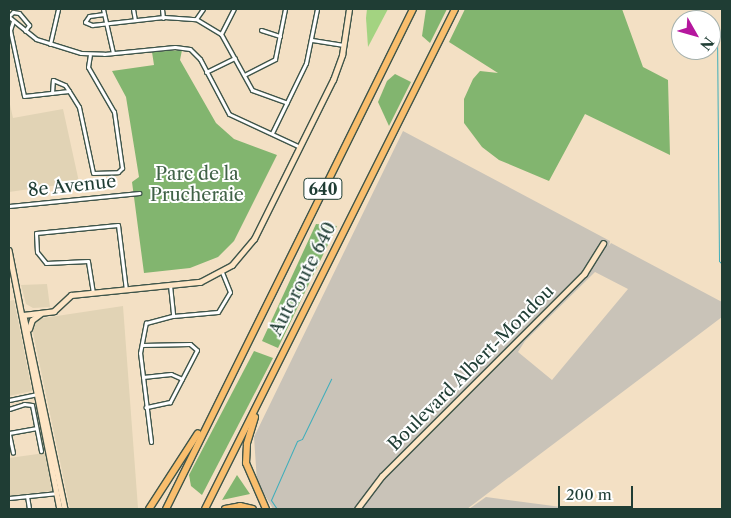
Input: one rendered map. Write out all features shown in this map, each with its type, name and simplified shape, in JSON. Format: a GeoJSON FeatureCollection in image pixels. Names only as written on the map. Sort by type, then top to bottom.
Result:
{"type":"FeatureCollection","features":[{"type":"Feature","properties":{"kind":"highway","name":"Autoroute 640"},"geometry":{"type":"LineString","coordinates":[[166,509],[208,420],[413,9]]}},
{"type":"Feature","properties":{"kind":"highway","name":"Autoroute 640"},"geometry":{"type":"LineString","coordinates":[[205,509],[455,9]]}},
{"type":"Feature","properties":{"kind":"highway"},"geometry":{"type":"LineString","coordinates":[[262,395],[246,452],[250,477],[266,509]]}},
{"type":"Feature","properties":{"kind":"highway"},"geometry":{"type":"LineString","coordinates":[[148,509],[208,420]]}},
{"type":"Feature","properties":{"kind":"highway"},"geometry":{"type":"LineString","coordinates":[[225,509],[238,506],[252,509]]}},
{"type":"Feature","properties":{"kind":"street"},"geometry":{"type":"LineString","coordinates":[[50,44],[58,9]]}},
{"type":"Feature","properties":{"kind":"street"},"geometry":{"type":"LineString","coordinates":[[103,9],[113,53]]}},
{"type":"Feature","properties":{"kind":"street"},"geometry":{"type":"LineString","coordinates":[[133,9],[134,20]]}},
{"type":"Feature","properties":{"kind":"street"},"geometry":{"type":"LineString","coordinates":[[162,9],[163,18]]}},
{"type":"Feature","properties":{"kind":"street"},"geometry":{"type":"LineString","coordinates":[[196,19],[203,9]]}},
{"type":"Feature","properties":{"kind":"street"},"geometry":{"type":"LineString","coordinates":[[221,34],[234,9]]}},
{"type":"Feature","properties":{"kind":"street"},"geometry":{"type":"LineString","coordinates":[[244,75],[275,58],[285,9]]}},
{"type":"Feature","properties":{"kind":"street"},"geometry":{"type":"LineString","coordinates":[[272,133],[306,64],[312,40],[316,9]]}},
{"type":"Feature","properties":{"kind":"street"},"geometry":{"type":"LineString","coordinates":[[23,315],[50,311],[63,296],[200,282],[222,272],[250,246],[333,80],[344,45],[349,9]]}},
{"type":"Feature","properties":{"kind":"street"},"geometry":{"type":"LineString","coordinates":[[25,31],[29,25],[19,14],[13,12],[9,16],[25,31],[50,44],[90,55],[185,48],[197,55],[229,114],[242,122],[272,133],[300,147]]}},
{"type":"Feature","properties":{"kind":"street"},"geometry":{"type":"LineString","coordinates":[[104,14],[88,16],[85,22],[92,24],[163,18],[196,19],[221,34],[252,90],[287,103]]}},
{"type":"Feature","properties":{"kind":"street"},"geometry":{"type":"LineString","coordinates":[[13,21],[10,30],[24,96],[69,91]]}},
{"type":"Feature","properties":{"kind":"street"},"geometry":{"type":"LineString","coordinates":[[261,30],[280,36]]}},
{"type":"Feature","properties":{"kind":"street"},"geometry":{"type":"LineString","coordinates":[[312,40],[344,45]]}},
{"type":"Feature","properties":{"kind":"street"},"geometry":{"type":"LineString","coordinates":[[52,93],[53,80],[65,85],[79,107],[93,173],[118,172],[122,168],[114,112],[88,67],[90,55]]}},
{"type":"Feature","properties":{"kind":"street"},"geometry":{"type":"LineString","coordinates":[[206,72],[235,58]]}},
{"type":"Feature","properties":{"kind":"street","name":"8e Avenue"},"geometry":{"type":"LineString","coordinates":[[9,206],[139,193]]}},
{"type":"Feature","properties":{"kind":"street"},"geometry":{"type":"LineString","coordinates":[[93,293],[88,261],[46,263],[37,252],[36,233],[118,225],[126,290]]}},
{"type":"Feature","properties":{"kind":"street","name":"Boulevard Albert-Mondou"},"geometry":{"type":"LineString","coordinates":[[357,509],[382,476],[584,274],[603,244]]}},
{"type":"Feature","properties":{"kind":"street"},"geometry":{"type":"LineString","coordinates":[[9,250],[59,493],[60,509]]}},
{"type":"Feature","properties":{"kind":"street"},"geometry":{"type":"LineString","coordinates":[[151,442],[143,377],[142,345],[148,320],[218,312],[230,292],[222,272]]}},
{"type":"Feature","properties":{"kind":"street"},"geometry":{"type":"LineString","coordinates":[[170,285],[173,316]]}},
{"type":"Feature","properties":{"kind":"street"},"geometry":{"type":"LineString","coordinates":[[28,331],[32,320],[44,312]]}},
{"type":"Feature","properties":{"kind":"street"},"geometry":{"type":"LineString","coordinates":[[23,315],[28,331],[39,394]]}},
{"type":"Feature","properties":{"kind":"street"},"geometry":{"type":"LineString","coordinates":[[142,345],[190,344],[196,347],[197,353],[170,402],[146,407]]}},
{"type":"Feature","properties":{"kind":"street"},"geometry":{"type":"LineString","coordinates":[[143,377],[171,374],[182,380]]}},
{"type":"Feature","properties":{"kind":"street"},"geometry":{"type":"LineString","coordinates":[[9,400],[39,394]]}},
{"type":"Feature","properties":{"kind":"street"},"geometry":{"type":"LineString","coordinates":[[9,409],[24,404],[32,405],[41,451]]}},
{"type":"Feature","properties":{"kind":"street"},"geometry":{"type":"LineString","coordinates":[[13,453],[9,433],[36,428]]}},
{"type":"Feature","properties":{"kind":"street"},"geometry":{"type":"LineString","coordinates":[[9,498],[59,493]]}},
{"type":"Feature","properties":{"kind":"street"},"geometry":{"type":"LineString","coordinates":[[59,493],[65,509]]}},
{"type":"Feature","properties":{"kind":"street"},"geometry":{"type":"LineString","coordinates":[[27,496],[29,509]]}},
{"type":"Feature","properties":{"kind":"shaded area"},"geometry":{"type":"Polygon","coordinates":[[[9,100],[13,118],[63,109],[79,182],[9,192],[9,100]]]}},
{"type":"Feature","properties":{"kind":"shaded area"},"geometry":{"type":"Polygon","coordinates":[[[403,131],[610,241],[609,246],[611,243],[722,302],[722,317],[467,509],[273,509],[257,482],[254,437],[403,131]],[[595,272],[525,341],[518,352],[552,380],[628,289],[595,272]]]}},
{"type":"Feature","properties":{"kind":"shaded area"},"geometry":{"type":"Polygon","coordinates":[[[47,284],[50,307],[33,308],[26,304],[21,285],[47,284]]]}},
{"type":"Feature","properties":{"kind":"shaded area"},"geometry":{"type":"Polygon","coordinates":[[[14,300],[32,391],[9,396],[9,301],[14,300]]]}},
{"type":"Feature","properties":{"kind":"shaded area"},"geometry":{"type":"Polygon","coordinates":[[[123,306],[138,508],[70,509],[32,328],[37,319],[123,306]]]}},
{"type":"Feature","properties":{"kind":"shaded area"},"geometry":{"type":"Polygon","coordinates":[[[45,453],[52,491],[9,496],[9,458],[45,453]]]}},
{"type":"Feature","properties":{"kind":"shaded area"},"geometry":{"type":"Polygon","coordinates":[[[486,497],[561,507],[566,509],[469,509],[486,497]]]}},
{"type":"Feature","properties":{"kind":"green space"},"geometry":{"type":"Polygon","coordinates":[[[367,9],[388,9],[368,47],[366,18],[367,9]]]}},
{"type":"Feature","properties":{"kind":"green space"},"geometry":{"type":"Polygon","coordinates":[[[426,9],[447,9],[430,43],[422,36],[426,9]]]}},
{"type":"Feature","properties":{"kind":"green space"},"geometry":{"type":"Polygon","coordinates":[[[465,9],[622,9],[643,67],[668,80],[670,155],[585,114],[549,181],[499,160],[482,147],[464,123],[464,99],[473,79],[480,71],[498,73],[449,42],[465,9]]]}},
{"type":"Feature","properties":{"kind":"green space","name":"Parc de la Prucheraie"},"geometry":{"type":"Polygon","coordinates":[[[182,50],[180,60],[216,123],[234,139],[277,155],[234,241],[218,257],[190,268],[144,273],[132,182],[139,177],[126,97],[112,71],[154,65],[152,52],[182,50]]]}},
{"type":"Feature","properties":{"kind":"green space"},"geometry":{"type":"Polygon","coordinates":[[[395,74],[411,82],[389,126],[378,102],[387,81],[395,74]]]}},
{"type":"Feature","properties":{"kind":"green space"},"geometry":{"type":"Polygon","coordinates":[[[316,224],[337,226],[278,348],[262,341],[316,224]]]}},
{"type":"Feature","properties":{"kind":"green space"},"geometry":{"type":"Polygon","coordinates":[[[254,351],[273,358],[202,495],[191,486],[189,475],[254,351]]]}},
{"type":"Feature","properties":{"kind":"green space"},"geometry":{"type":"Polygon","coordinates":[[[237,475],[250,494],[222,500],[237,475]]]}},
{"type":"Feature","properties":{"kind":"waterway"},"geometry":{"type":"LineString","coordinates":[[717,60],[719,261],[722,264]]}},
{"type":"Feature","properties":{"kind":"waterway"},"geometry":{"type":"LineString","coordinates":[[277,509],[271,500],[297,441],[302,439],[331,379]]}}]}
